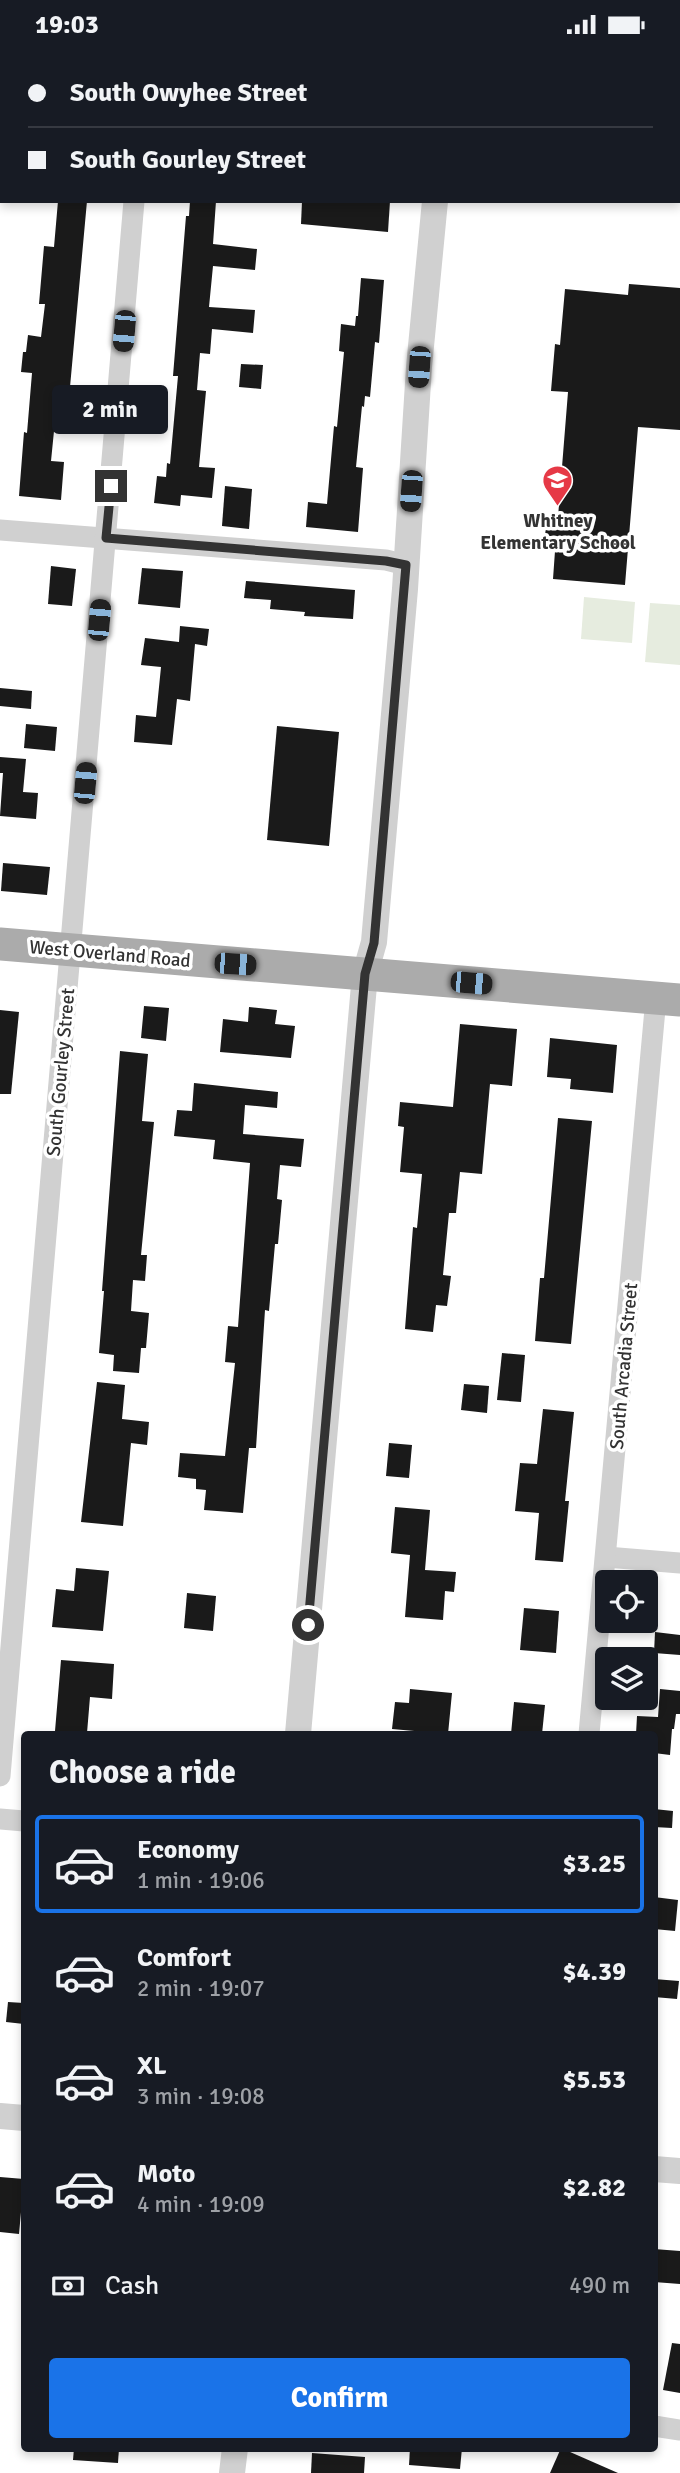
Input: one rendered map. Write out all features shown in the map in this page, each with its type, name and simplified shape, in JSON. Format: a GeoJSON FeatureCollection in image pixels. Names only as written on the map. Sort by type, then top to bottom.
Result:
{"type":"FeatureCollection","features":[{"type":"Feature","properties":{"kind":"main road","name":"West Overland Road"},"geometry":{"type":"LineString","coordinates":[[0,944],[668,999]]}},
{"type":"Feature","properties":{"kind":"street","name":"South Gourley Street"},"geometry":{"type":"LineString","coordinates":[[0,1776],[135,203]]}},
{"type":"Feature","properties":{"kind":"street"},"geometry":{"type":"LineString","coordinates":[[298,1731],[365,974],[374,943],[406,565],[419,360],[435,203]]}},
{"type":"Feature","properties":{"kind":"street"},"geometry":{"type":"LineString","coordinates":[[0,530],[386,561],[406,565]]}},
{"type":"Feature","properties":{"kind":"street","name":"South Arcadia Street"},"geometry":{"type":"LineString","coordinates":[[589,1731],[668,999]]}},
{"type":"Feature","properties":{"kind":"street"},"geometry":{"type":"LineString","coordinates":[[606,1557],[680,1563]]}},
{"type":"Feature","properties":{"kind":"street"},"geometry":{"type":"LineString","coordinates":[[0,1819],[21,1821]]}},
{"type":"Feature","properties":{"kind":"street"},"geometry":{"type":"LineString","coordinates":[[0,2116],[21,2118]]}},
{"type":"Feature","properties":{"kind":"street"},"geometry":{"type":"LineString","coordinates":[[658,2169],[680,2171]]}},
{"type":"Feature","properties":{"kind":"street"},"geometry":{"type":"LineString","coordinates":[[658,2427],[680,2430]]}},
{"type":"Feature","properties":{"kind":"street"},"geometry":{"type":"LineString","coordinates":[[232,2473],[234,2452]]}},
{"type":"Feature","properties":{"kind":"shaded area"},"geometry":{"type":"Polygon","coordinates":[[[584,597],[635,602],[632,643],[581,639],[584,597]]]}},
{"type":"Feature","properties":{"kind":"shaded area"},"geometry":{"type":"Polygon","coordinates":[[[650,603],[680,605],[680,665],[645,662],[650,603]]]}},
{"type":"Feature","properties":{"kind":"building"},"geometry":{"type":"Polygon","coordinates":[[[58,203],[87,203],[70,387],[75,387],[72,423],[55,421],[51,461],[64,462],[61,500],[19,496],[32,373],[21,372],[23,352],[26,352],[28,335],[41,337],[45,304],[39,304],[44,246],[54,247],[58,203]]]}},
{"type":"Feature","properties":{"kind":"building"},"geometry":{"type":"Polygon","coordinates":[[[190,203],[216,203],[213,244],[257,249],[255,270],[213,266],[209,307],[255,310],[253,333],[212,329],[210,354],[200,353],[197,390],[206,391],[199,467],[215,468],[212,498],[181,495],[180,506],[154,503],[157,476],[166,477],[167,463],[170,464],[178,376],[173,376],[186,216],[189,216],[190,203]]]}},
{"type":"Feature","properties":{"kind":"building"},"geometry":{"type":"Polygon","coordinates":[[[302,203],[390,203],[388,232],[301,224],[302,203]]]}},
{"type":"Feature","properties":{"kind":"building"},"geometry":{"type":"Polygon","coordinates":[[[361,278],[384,280],[379,343],[375,342],[370,397],[365,396],[364,407],[362,406],[356,467],[363,468],[358,532],[306,527],[308,502],[327,504],[344,352],[339,351],[341,324],[355,326],[361,278]]]}},
{"type":"Feature","properties":{"kind":"building"},"geometry":{"type":"Polygon","coordinates":[[[629,284],[680,288],[680,430],[638,427],[625,585],[553,579],[556,537],[545,536],[547,516],[558,517],[568,392],[551,391],[555,344],[560,345],[565,289],[628,295],[629,284]]]}},
{"type":"Feature","properties":{"kind":"building"},"geometry":{"type":"Polygon","coordinates":[[[241,364],[263,365],[261,389],[239,387],[241,364]]]}},
{"type":"Feature","properties":{"kind":"building"},"geometry":{"type":"Polygon","coordinates":[[[225,486],[252,489],[249,529],[222,526],[225,486]]]}},
{"type":"Feature","properties":{"kind":"building"},"geometry":{"type":"Polygon","coordinates":[[[51,566],[76,569],[72,606],[48,604],[51,566]]]}},
{"type":"Feature","properties":{"kind":"building"},"geometry":{"type":"Polygon","coordinates":[[[142,568],[183,571],[180,608],[138,604],[142,568]]]}},
{"type":"Feature","properties":{"kind":"building"},"geometry":{"type":"Polygon","coordinates":[[[246,581],[355,590],[353,619],[304,616],[305,612],[270,609],[271,600],[244,598],[246,581]]]}},
{"type":"Feature","properties":{"kind":"building"},"geometry":{"type":"Polygon","coordinates":[[[180,626],[209,629],[207,646],[195,644],[190,701],[177,699],[172,745],[134,742],[136,715],[156,717],[161,667],[141,665],[145,638],[179,642],[180,626]]]}},
{"type":"Feature","properties":{"kind":"building"},"geometry":{"type":"Polygon","coordinates":[[[0,688],[32,691],[31,709],[0,706],[0,688]]]}},
{"type":"Feature","properties":{"kind":"building"},"geometry":{"type":"Polygon","coordinates":[[[26,724],[57,727],[55,751],[24,748],[26,724]]]}},
{"type":"Feature","properties":{"kind":"building"},"geometry":{"type":"Polygon","coordinates":[[[277,726],[339,732],[329,846],[267,840],[277,726]]]}},
{"type":"Feature","properties":{"kind":"building"},"geometry":{"type":"Polygon","coordinates":[[[0,757],[26,759],[23,792],[38,793],[36,819],[0,816],[3,773],[0,773],[0,757]]]}},
{"type":"Feature","properties":{"kind":"building"},"geometry":{"type":"Polygon","coordinates":[[[3,863],[50,867],[47,895],[1,891],[3,863]]]}},
{"type":"Feature","properties":{"kind":"building"},"geometry":{"type":"Polygon","coordinates":[[[144,1006],[169,1008],[166,1041],[141,1038],[144,1006]]]}},
{"type":"Feature","properties":{"kind":"building"},"geometry":{"type":"Polygon","coordinates":[[[249,1007],[277,1010],[275,1024],[295,1026],[291,1058],[220,1052],[223,1019],[248,1022],[249,1007]]]}},
{"type":"Feature","properties":{"kind":"building"},"geometry":{"type":"Polygon","coordinates":[[[0,1010],[19,1012],[11,1094],[0,1094],[0,1010]]]}},
{"type":"Feature","properties":{"kind":"building"},"geometry":{"type":"Polygon","coordinates":[[[460,1024],[517,1029],[512,1086],[490,1084],[482,1174],[460,1172],[456,1213],[449,1213],[443,1275],[451,1276],[447,1306],[436,1305],[433,1332],[405,1329],[413,1227],[417,1228],[422,1174],[400,1172],[404,1127],[398,1126],[400,1102],[453,1107],[460,1024]]]}},
{"type":"Feature","properties":{"kind":"building"},"geometry":{"type":"Polygon","coordinates":[[[550,1038],[617,1045],[613,1093],[570,1089],[571,1079],[547,1077],[550,1038]]]}},
{"type":"Feature","properties":{"kind":"building"},"geometry":{"type":"Polygon","coordinates":[[[120,1051],[148,1054],[142,1121],[154,1122],[141,1255],[147,1255],[145,1281],[133,1280],[131,1311],[149,1313],[146,1348],[141,1348],[139,1373],[113,1371],[114,1355],[99,1353],[120,1051]]]}},
{"type":"Feature","properties":{"kind":"building"},"geometry":{"type":"Polygon","coordinates":[[[194,1083],[278,1092],[277,1108],[245,1105],[243,1134],[304,1139],[301,1167],[280,1165],[277,1199],[282,1200],[278,1244],[275,1244],[269,1311],[265,1310],[256,1448],[249,1448],[243,1513],[204,1510],[206,1490],[196,1489],[196,1479],[178,1477],[180,1453],[225,1456],[235,1363],[225,1362],[228,1326],[238,1327],[250,1163],[213,1159],[215,1140],[174,1136],[177,1110],[192,1111],[194,1083]]]}},
{"type":"Feature","properties":{"kind":"building"},"geometry":{"type":"Polygon","coordinates":[[[558,1118],[592,1121],[571,1344],[535,1341],[540,1278],[544,1278],[558,1118]]]}},
{"type":"Feature","properties":{"kind":"building"},"geometry":{"type":"Polygon","coordinates":[[[502,1353],[525,1355],[521,1402],[497,1400],[502,1353]]]}},
{"type":"Feature","properties":{"kind":"building"},"geometry":{"type":"Polygon","coordinates":[[[97,1382],[125,1385],[122,1419],[149,1422],[147,1445],[131,1443],[123,1526],[81,1522],[97,1382]]]}},
{"type":"Feature","properties":{"kind":"building"},"geometry":{"type":"Polygon","coordinates":[[[464,1384],[489,1386],[487,1413],[461,1410],[464,1384]]]}},
{"type":"Feature","properties":{"kind":"building"},"geometry":{"type":"Polygon","coordinates":[[[543,1409],[574,1412],[565,1501],[569,1501],[563,1562],[535,1560],[539,1513],[515,1511],[520,1463],[537,1464],[543,1409]]]}},
{"type":"Feature","properties":{"kind":"building"},"geometry":{"type":"Polygon","coordinates":[[[389,1443],[412,1445],[409,1478],[386,1476],[389,1443]]]}},
{"type":"Feature","properties":{"kind":"building"},"geometry":{"type":"Polygon","coordinates":[[[395,1507],[430,1510],[425,1570],[456,1572],[454,1592],[445,1591],[443,1620],[405,1617],[410,1555],[391,1553],[395,1507]]]}},
{"type":"Feature","properties":{"kind":"building"},"geometry":{"type":"Polygon","coordinates":[[[76,1568],[109,1571],[103,1631],[52,1627],[56,1589],[74,1591],[76,1568]]]}},
{"type":"Feature","properties":{"kind":"building"},"geometry":{"type":"Polygon","coordinates":[[[187,1593],[216,1596],[213,1631],[184,1628],[187,1593]]]}},
{"type":"Feature","properties":{"kind":"building"},"geometry":{"type":"Polygon","coordinates":[[[524,1608],[559,1611],[556,1653],[520,1650],[524,1608]]]}},
{"type":"Feature","properties":{"kind":"building"},"geometry":{"type":"Polygon","coordinates":[[[655,1633],[680,1635],[680,1655],[658,1653],[658,1647],[654,1647],[655,1633]]]}},
{"type":"Feature","properties":{"kind":"building"},"geometry":{"type":"Polygon","coordinates":[[[61,1660],[114,1664],[112,1699],[90,1697],[87,1731],[55,1731],[61,1660]]]}},
{"type":"Feature","properties":{"kind":"building"},"geometry":{"type":"Polygon","coordinates":[[[410,1689],[452,1693],[448,1731],[392,1729],[395,1702],[409,1703],[410,1689]]]}},
{"type":"Feature","properties":{"kind":"building"},"geometry":{"type":"Polygon","coordinates":[[[660,1689],[680,1691],[680,1714],[676,1714],[672,1729],[670,1755],[658,1754],[658,1731],[636,1731],[637,1716],[658,1717],[660,1689]]]}},
{"type":"Feature","properties":{"kind":"building"},"geometry":{"type":"Polygon","coordinates":[[[514,1702],[545,1705],[542,1731],[511,1731],[514,1702]]]}},
{"type":"Feature","properties":{"kind":"building"},"geometry":{"type":"Polygon","coordinates":[[[658,1809],[673,1811],[672,1828],[658,1827],[658,1809]]]}},
{"type":"Feature","properties":{"kind":"building"},"geometry":{"type":"Polygon","coordinates":[[[658,1898],[678,1900],[675,1931],[658,1929],[658,1898]]]}},
{"type":"Feature","properties":{"kind":"building"},"geometry":{"type":"Polygon","coordinates":[[[658,1979],[679,1981],[677,1999],[658,1997],[658,1979]]]}},
{"type":"Feature","properties":{"kind":"building"},"geometry":{"type":"Polygon","coordinates":[[[8,2002],[21,2003],[21,2024],[6,2022],[8,2002]]]}},
{"type":"Feature","properties":{"kind":"building"},"geometry":{"type":"Polygon","coordinates":[[[0,2177],[21,2179],[19,2234],[0,2232],[0,2177]]]}},
{"type":"Feature","properties":{"kind":"building"},"geometry":{"type":"Polygon","coordinates":[[[658,2249],[680,2251],[680,2284],[658,2282],[658,2249]]]}},
{"type":"Feature","properties":{"kind":"building"},"geometry":{"type":"Polygon","coordinates":[[[672,2343],[680,2344],[680,2393],[663,2390],[672,2343]]]}},
{"type":"Feature","properties":{"kind":"building"},"geometry":{"type":"Polygon","coordinates":[[[74,2452],[119,2452],[118,2463],[73,2460],[74,2452]]]}},
{"type":"Feature","properties":{"kind":"building"},"geometry":{"type":"Polygon","coordinates":[[[410,2452],[462,2452],[460,2469],[409,2465],[410,2452]]]}},
{"type":"Feature","properties":{"kind":"building"},"geometry":{"type":"Polygon","coordinates":[[[559,2452],[570,2452],[618,2473],[550,2473],[559,2452]]]}},
{"type":"Feature","properties":{"kind":"building"},"geometry":{"type":"Polygon","coordinates":[[[312,2453],[365,2457],[364,2473],[311,2473],[312,2453]]]}},
{"type":"Feature","properties":{"kind":"place","name":"Whitney Elementary School"},"geometry":{"type":"Point","coordinates":[558,508]}},
{"type":"Feature","properties":{"kind":"route"},"geometry":{"type":"LineString","coordinates":[[111,486],[106,538],[386,561],[406,565],[374,943],[365,974],[308,1625]]}}]}
